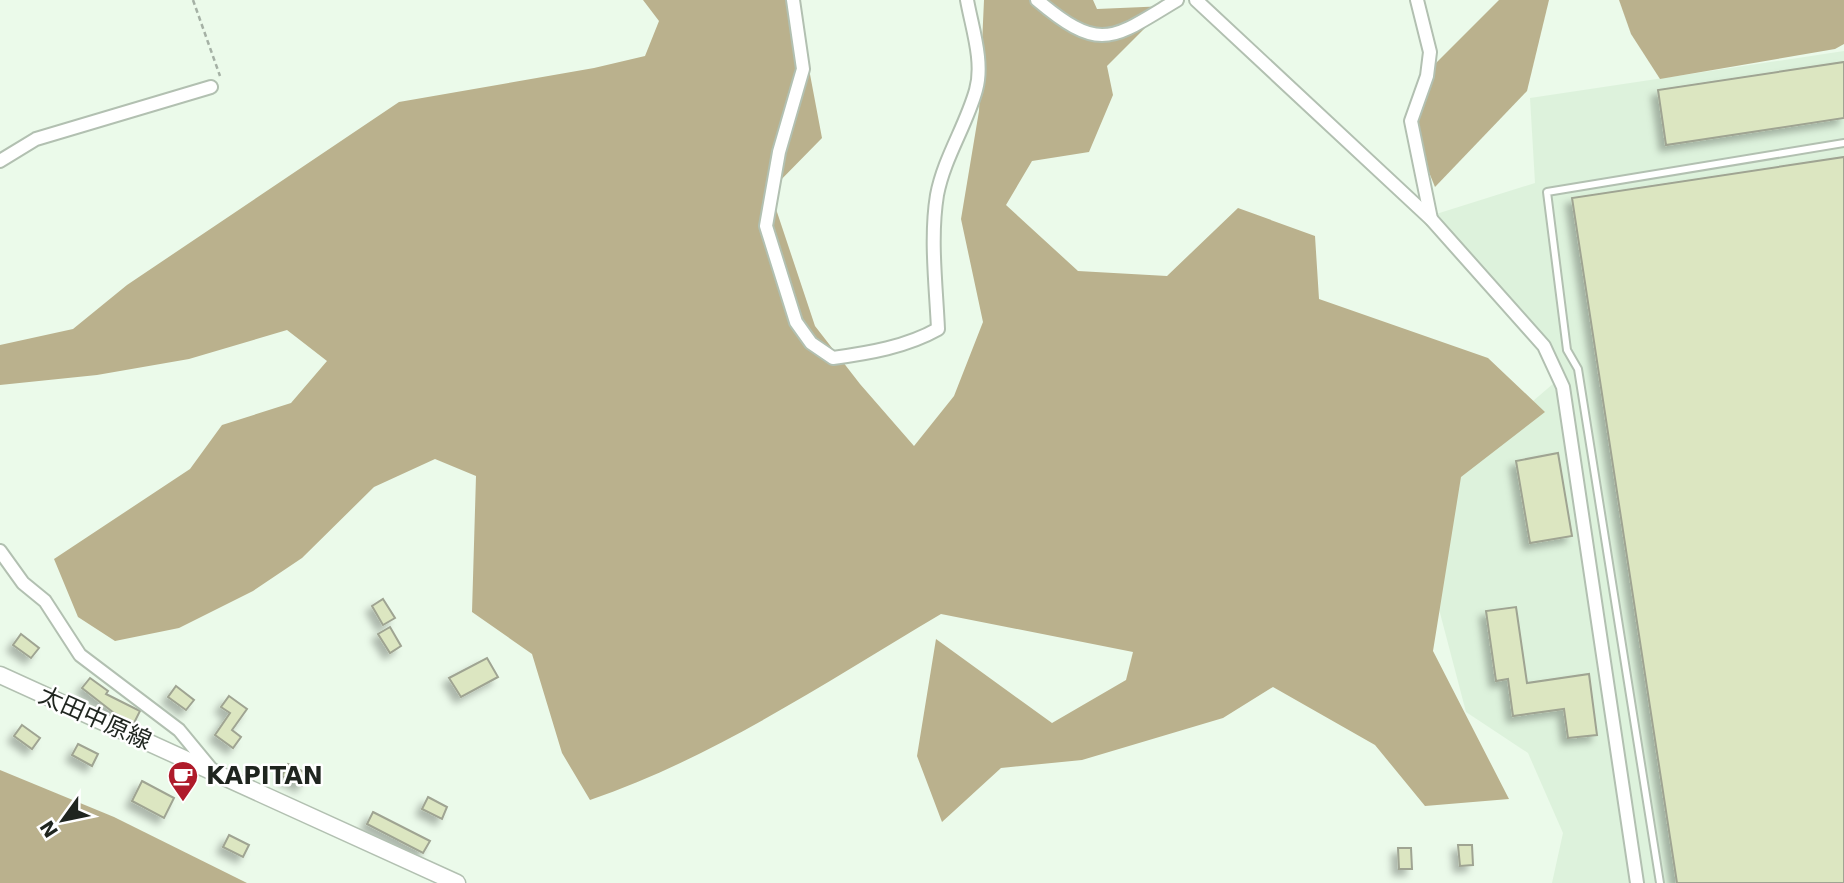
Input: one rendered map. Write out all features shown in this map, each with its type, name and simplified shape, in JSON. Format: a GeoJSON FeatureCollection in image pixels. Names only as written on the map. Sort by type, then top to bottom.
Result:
{"type":"FeatureCollection","features":[{"type":"Feature","properties":{"kind":"main road","name":"太田中原線"},"geometry":{"type":"LineString","coordinates":[[0,675],[457,883]]}},
{"type":"Feature","properties":{"kind":"street"},"geometry":{"type":"LineString","coordinates":[[793,0],[803,69],[779,152],[766,226],[796,322],[811,343],[833,358],[869,353],[921,339],[938,328],[934,245],[937,194],[977,88],[979,66],[967,0]]}},
{"type":"Feature","properties":{"kind":"street"},"geometry":{"type":"LineString","coordinates":[[1037,0],[1075,28],[1093,36],[1111,36],[1177,0]]}},
{"type":"Feature","properties":{"kind":"street"},"geometry":{"type":"LineString","coordinates":[[1196,0],[1431,219],[1544,345],[1563,387],[1637,883]]}},
{"type":"Feature","properties":{"kind":"street"},"geometry":{"type":"LineString","coordinates":[[1418,0],[1430,52],[1427,76],[1411,121],[1431,219]]}},
{"type":"Feature","properties":{"kind":"street"},"geometry":{"type":"LineString","coordinates":[[0,161],[36,139],[211,87]]}},
{"type":"Feature","properties":{"kind":"street"},"geometry":{"type":"LineString","coordinates":[[0,551],[23,583],[45,601],[80,655],[179,730],[212,771]]}},
{"type":"Feature","properties":{"kind":"lane"},"geometry":{"type":"LineString","coordinates":[[1660,883],[1578,369],[1567,349],[1547,192],[1844,144]]}},
{"type":"Feature","properties":{"kind":"path"},"geometry":{"type":"LineString","coordinates":[[193,0],[220,76],[211,87]]}},
{"type":"Feature","properties":{"kind":"shaded area"},"geometry":{"type":"Polygon","coordinates":[[[643,0],[796,0],[822,138],[770,191],[815,326],[860,384],[914,446],[954,396],[983,322],[961,219],[979,111],[984,0],[1093,0],[1097,9],[1167,6],[1107,66],[1113,95],[1089,152],[1032,161],[1006,205],[1078,271],[1167,276],[1238,208],[1315,236],[1319,299],[1488,358],[1545,412],[1461,477],[1433,651],[1509,799],[1425,806],[1375,745],[1273,687],[1223,718],[1082,760],[1001,768],[942,822],[917,756],[936,639],[1052,723],[1126,680],[1133,652],[941,614],[726,740],[637,782],[590,800],[562,753],[532,654],[472,612],[476,476],[435,459],[374,487],[302,558],[253,591],[179,628],[115,641],[78,617],[54,559],[190,469],[222,425],[291,403],[327,361],[287,330],[189,359],[97,375],[0,385],[0,345],[73,329],[127,285],[399,102],[594,68],[645,56],[659,21],[643,0]]]}},
{"type":"Feature","properties":{"kind":"shaded area"},"geometry":{"type":"Polygon","coordinates":[[[1499,0],[1549,0],[1527,91],[1435,187],[1413,133],[1436,63],[1499,0]]]}},
{"type":"Feature","properties":{"kind":"shaded area"},"geometry":{"type":"Polygon","coordinates":[[[1619,0],[1844,0],[1844,44],[1835,49],[1660,79],[1631,34],[1619,0]]]}},
{"type":"Feature","properties":{"kind":"shaded area"},"geometry":{"type":"Polygon","coordinates":[[[1844,51],[1844,883],[1552,883],[1563,833],[1528,753],[1466,712],[1419,533],[1450,472],[1561,377],[1433,215],[1535,183],[1530,98],[1844,51]]]}},
{"type":"Feature","properties":{"kind":"shaded area"},"geometry":{"type":"Polygon","coordinates":[[[0,770],[114,817],[247,883],[0,883],[0,770]]]}},
{"type":"Feature","properties":{"kind":"building"},"geometry":{"type":"Polygon","coordinates":[[[1844,62],[1844,118],[1666,145],[1658,90],[1844,62]]]}},
{"type":"Feature","properties":{"kind":"building"},"geometry":{"type":"Polygon","coordinates":[[[1844,157],[1844,883],[1677,883],[1572,198],[1844,157]]]}},
{"type":"Feature","properties":{"kind":"building"},"geometry":{"type":"Polygon","coordinates":[[[1558,453],[1572,536],[1530,543],[1516,461],[1558,453]]]}},
{"type":"Feature","properties":{"kind":"building"},"geometry":{"type":"Polygon","coordinates":[[[383,599],[395,618],[383,625],[372,606],[383,599]]]}},
{"type":"Feature","properties":{"kind":"building"},"geometry":{"type":"Polygon","coordinates":[[[1516,607],[1527,683],[1589,674],[1597,735],[1568,738],[1564,709],[1513,716],[1508,679],[1496,681],[1486,611],[1516,607]]]}},
{"type":"Feature","properties":{"kind":"building"},"geometry":{"type":"Polygon","coordinates":[[[390,627],[401,646],[390,653],[378,634],[390,627]]]}},
{"type":"Feature","properties":{"kind":"building"},"geometry":{"type":"Polygon","coordinates":[[[21,634],[39,648],[31,658],[13,645],[21,634]]]}},
{"type":"Feature","properties":{"kind":"building"},"geometry":{"type":"Polygon","coordinates":[[[487,658],[498,677],[461,697],[449,678],[487,658]]]}},
{"type":"Feature","properties":{"kind":"building"},"geometry":{"type":"Polygon","coordinates":[[[90,678],[108,691],[106,694],[140,711],[134,723],[114,713],[82,688],[90,678]]]}},
{"type":"Feature","properties":{"kind":"building"},"geometry":{"type":"Polygon","coordinates":[[[176,686],[194,700],[186,710],[168,697],[176,686]]]}},
{"type":"Feature","properties":{"kind":"building"},"geometry":{"type":"Polygon","coordinates":[[[229,696],[247,709],[232,730],[241,737],[233,748],[215,735],[230,713],[221,707],[229,696]]]}},
{"type":"Feature","properties":{"kind":"building"},"geometry":{"type":"Polygon","coordinates":[[[22,725],[40,738],[32,749],[14,736],[22,725]]]}},
{"type":"Feature","properties":{"kind":"building"},"geometry":{"type":"Polygon","coordinates":[[[78,744],[98,754],[92,766],[72,755],[78,744]]]}},
{"type":"Feature","properties":{"kind":"building"},"geometry":{"type":"Polygon","coordinates":[[[288,764],[308,774],[302,786],[282,776],[288,764]]]}},
{"type":"Feature","properties":{"kind":"building"},"geometry":{"type":"Polygon","coordinates":[[[142,781],[174,798],[164,818],[132,801],[142,781]]]}},
{"type":"Feature","properties":{"kind":"building"},"geometry":{"type":"Polygon","coordinates":[[[428,797],[447,807],[442,819],[422,809],[428,797]]]}},
{"type":"Feature","properties":{"kind":"building"},"geometry":{"type":"Polygon","coordinates":[[[373,812],[430,841],[423,853],[367,824],[373,812]]]}},
{"type":"Feature","properties":{"kind":"building"},"geometry":{"type":"Polygon","coordinates":[[[229,835],[249,845],[243,857],[223,847],[229,835]]]}},
{"type":"Feature","properties":{"kind":"building"},"geometry":{"type":"Polygon","coordinates":[[[1458,845],[1472,845],[1473,865],[1460,866],[1458,845]]]}},
{"type":"Feature","properties":{"kind":"building"},"geometry":{"type":"Polygon","coordinates":[[[1398,848],[1411,848],[1412,869],[1399,869],[1398,848]]]}},
{"type":"Feature","properties":{"kind":"place","name":"KAPITAN"},"geometry":{"type":"Point","coordinates":[183,803]}}]}
